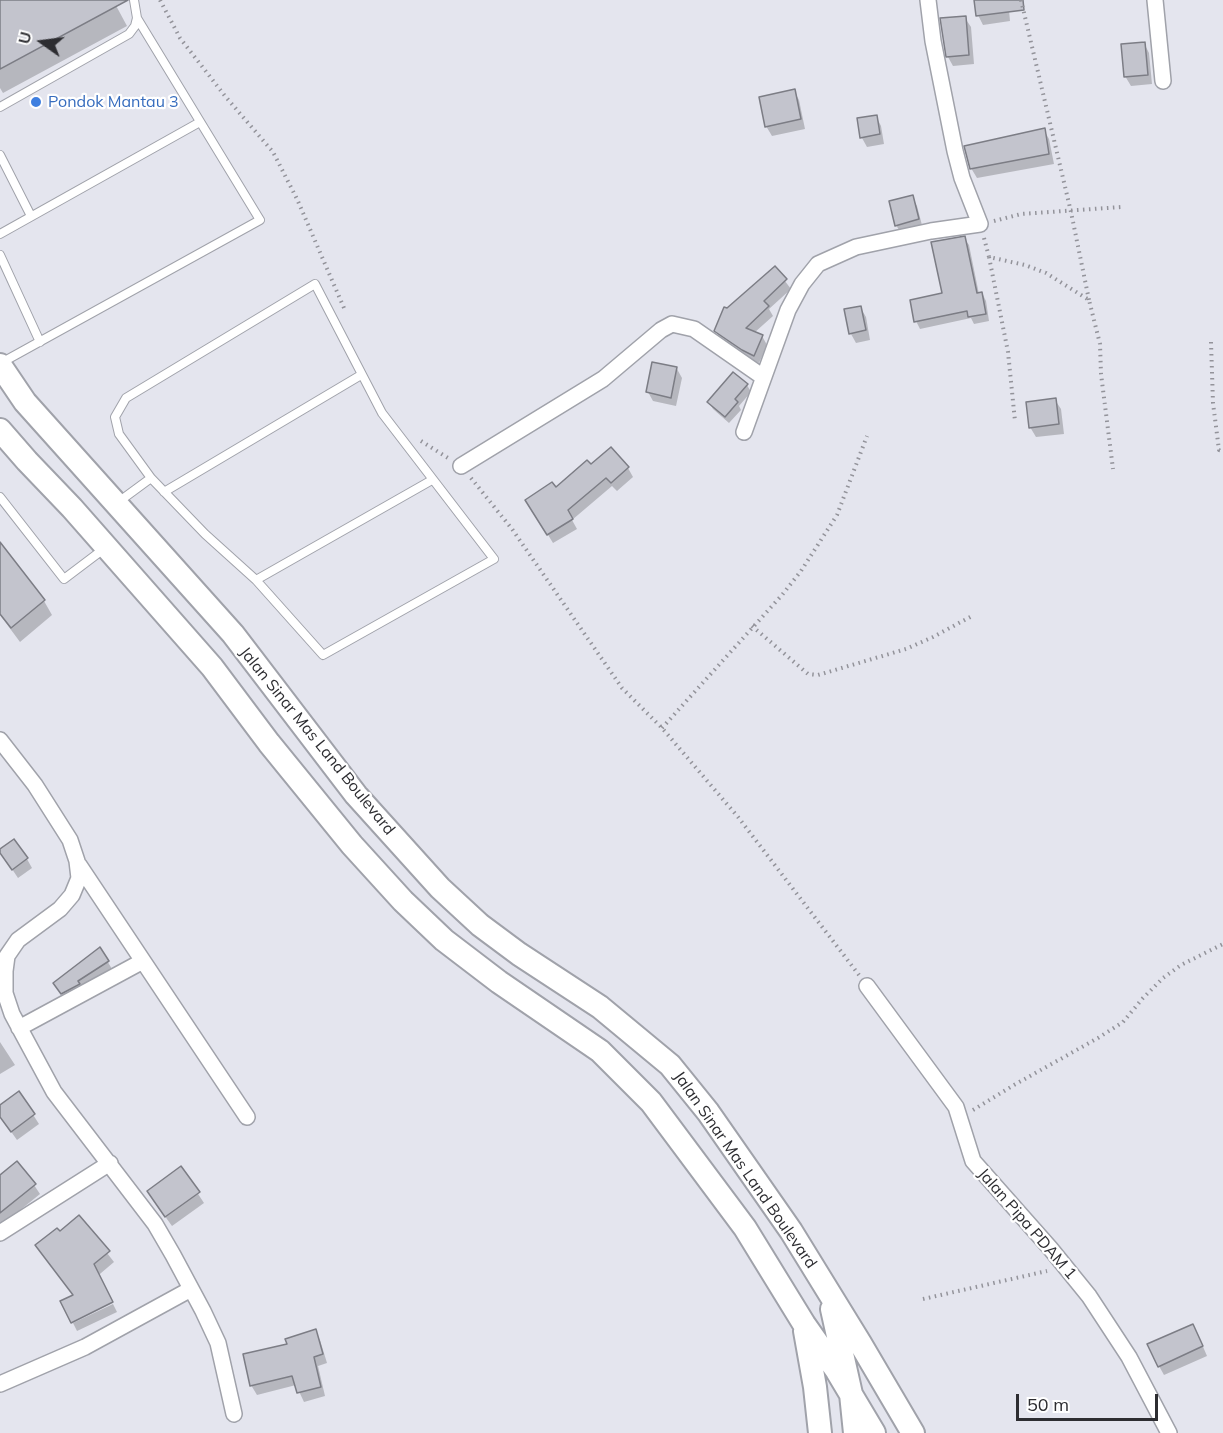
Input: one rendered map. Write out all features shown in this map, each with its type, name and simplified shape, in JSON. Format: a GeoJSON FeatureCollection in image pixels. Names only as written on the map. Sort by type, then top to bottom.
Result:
{"type":"FeatureCollection","features":[{"type":"Feature","properties":{"kind":"street"},"geometry":{"type":"LineString","coordinates":[[744,432],[789,310],[802,284],[818,264],[856,247],[931,231],[980,224],[962,178],[955,151],[933,41],[928,0]]}},
{"type":"Feature","properties":{"kind":"street"},"geometry":{"type":"LineString","coordinates":[[1155,0],[1163,81]]}},
{"type":"Feature","properties":{"kind":"street"},"geometry":{"type":"LineString","coordinates":[[461,466],[603,379],[661,330],[672,324],[694,329],[763,377]]}},
{"type":"Feature","properties":{"kind":"street","name":"Jalan Sinar Mas Land Boulevard"},"geometry":{"type":"LineString","coordinates":[[0,365],[25,402],[232,634],[356,795],[440,888],[480,925],[519,954],[600,1007],[670,1065],[708,1112],[791,1231],[913,1433]]}},
{"type":"Feature","properties":{"kind":"street","name":"Jalan Sinar Mas Land Boulevard"},"geometry":{"type":"LineString","coordinates":[[0,430],[212,667],[269,743],[352,845],[403,901],[444,940],[499,982],[600,1051],[651,1102],[745,1228],[874,1433]]}},
{"type":"Feature","properties":{"kind":"street"},"geometry":{"type":"LineString","coordinates":[[72,508],[96,483]]}},
{"type":"Feature","properties":{"kind":"street"},"geometry":{"type":"LineString","coordinates":[[0,740],[35,785],[70,840],[77,861],[79,878],[72,895],[60,909],[18,940],[7,956],[5,993],[19,1028],[54,1092],[155,1224],[203,1311],[218,1343],[234,1414]]}},
{"type":"Feature","properties":{"kind":"street"},"geometry":{"type":"LineString","coordinates":[[77,861],[247,1117]]}},
{"type":"Feature","properties":{"kind":"street"},"geometry":{"type":"LineString","coordinates":[[19,1028],[143,961]]}},
{"type":"Feature","properties":{"kind":"street","name":"Jalan Pipa PDAM 1"},"geometry":{"type":"LineString","coordinates":[[867,986],[957,1107],[973,1161],[1089,1296],[1129,1357],[1169,1433]]}},
{"type":"Feature","properties":{"kind":"street"},"geometry":{"type":"LineString","coordinates":[[0,1233],[110,1163]]}},
{"type":"Feature","properties":{"kind":"street"},"geometry":{"type":"LineString","coordinates":[[0,1384],[85,1347],[191,1289]]}},
{"type":"Feature","properties":{"kind":"street"},"geometry":{"type":"LineString","coordinates":[[828,1290],[851,1394],[855,1433]]}},
{"type":"Feature","properties":{"kind":"street","name":"Jalan Sinar Mas Land Boulevard"},"geometry":{"type":"LineString","coordinates":[[804,1324],[820,1433]]}},
{"type":"Feature","properties":{"kind":"lane"},"geometry":{"type":"LineString","coordinates":[[0,365],[260,220],[137,18],[134,0]]}},
{"type":"Feature","properties":{"kind":"lane"},"geometry":{"type":"LineString","coordinates":[[0,107],[129,34],[137,18]]}},
{"type":"Feature","properties":{"kind":"lane"},"geometry":{"type":"LineString","coordinates":[[0,234],[200,122]]}},
{"type":"Feature","properties":{"kind":"lane"},"geometry":{"type":"LineString","coordinates":[[0,155],[31,216]]}},
{"type":"Feature","properties":{"kind":"lane"},"geometry":{"type":"LineString","coordinates":[[0,255],[40,342]]}},
{"type":"Feature","properties":{"kind":"lane"},"geometry":{"type":"LineString","coordinates":[[315,284],[382,414],[494,559],[323,655],[256,580],[205,534],[151,478],[119,434],[115,417],[126,398],[315,284]]}},
{"type":"Feature","properties":{"kind":"lane"},"geometry":{"type":"LineString","coordinates":[[164,492],[361,375]]}},
{"type":"Feature","properties":{"kind":"lane"},"geometry":{"type":"LineString","coordinates":[[116,504],[151,478]]}},
{"type":"Feature","properties":{"kind":"lane"},"geometry":{"type":"LineString","coordinates":[[256,580],[432,480]]}},
{"type":"Feature","properties":{"kind":"lane"},"geometry":{"type":"LineString","coordinates":[[0,497],[64,579],[106,547]]}},
{"type":"Feature","properties":{"kind":"path"},"geometry":{"type":"LineString","coordinates":[[160,0],[180,38],[273,152],[297,198],[348,317]]}},
{"type":"Feature","properties":{"kind":"path"},"geometry":{"type":"LineString","coordinates":[[1021,0],[1100,344],[1101,374],[1113,470]]}},
{"type":"Feature","properties":{"kind":"path"},"geometry":{"type":"LineString","coordinates":[[1015,421],[1008,352],[980,224],[1021,214],[1121,207]]}},
{"type":"Feature","properties":{"kind":"path"},"geometry":{"type":"LineString","coordinates":[[989,257],[1025,265],[1046,273],[1089,300]]}},
{"type":"Feature","properties":{"kind":"path"},"geometry":{"type":"LineString","coordinates":[[1211,342],[1213,403],[1218,450],[1223,451]]}},
{"type":"Feature","properties":{"kind":"path"},"geometry":{"type":"LineString","coordinates":[[662,728],[801,571],[837,515],[867,436]]}},
{"type":"Feature","properties":{"kind":"path"},"geometry":{"type":"LineString","coordinates":[[418,439],[461,466],[512,529],[622,688],[662,728],[738,817],[867,986]]}},
{"type":"Feature","properties":{"kind":"path"},"geometry":{"type":"LineString","coordinates":[[752,626],[808,674],[818,675],[906,648],[933,637],[972,616]]}},
{"type":"Feature","properties":{"kind":"path"},"geometry":{"type":"LineString","coordinates":[[960,1119],[1014,1084],[1123,1022],[1163,978],[1181,965],[1223,944]]}},
{"type":"Feature","properties":{"kind":"path"},"geometry":{"type":"LineString","coordinates":[[923,1299],[1065,1267]]}},
{"type":"Feature","properties":{"kind":"building"},"geometry":{"type":"Polygon","coordinates":[[[0,0],[128,0],[0,69],[0,0]]]}},
{"type":"Feature","properties":{"kind":"building"},"geometry":{"type":"Polygon","coordinates":[[[974,0],[1023,0],[1024,10],[976,16],[974,0]]]}},
{"type":"Feature","properties":{"kind":"building"},"geometry":{"type":"Polygon","coordinates":[[[966,16],[969,55],[946,57],[940,18],[966,16]]]}},
{"type":"Feature","properties":{"kind":"building"},"geometry":{"type":"Polygon","coordinates":[[[1145,42],[1148,75],[1124,77],[1121,44],[1145,42]]]}},
{"type":"Feature","properties":{"kind":"building"},"geometry":{"type":"Polygon","coordinates":[[[795,89],[801,119],[765,127],[759,97],[795,89]]]}},
{"type":"Feature","properties":{"kind":"building"},"geometry":{"type":"Polygon","coordinates":[[[877,115],[880,134],[860,138],[857,118],[877,115]]]}},
{"type":"Feature","properties":{"kind":"building"},"geometry":{"type":"Polygon","coordinates":[[[1045,128],[1049,154],[970,169],[964,146],[1045,128]]]}},
{"type":"Feature","properties":{"kind":"building"},"geometry":{"type":"Polygon","coordinates":[[[913,195],[919,219],[895,226],[889,201],[913,195]]]}},
{"type":"Feature","properties":{"kind":"building"},"geometry":{"type":"Polygon","coordinates":[[[965,236],[977,293],[982,292],[986,314],[968,317],[967,311],[914,322],[910,300],[942,293],[931,242],[965,236]]]}},
{"type":"Feature","properties":{"kind":"building"},"geometry":{"type":"Polygon","coordinates":[[[775,266],[787,279],[764,301],[769,306],[746,328],[763,335],[754,356],[714,331],[724,307],[727,308],[775,266]]]}},
{"type":"Feature","properties":{"kind":"building"},"geometry":{"type":"Polygon","coordinates":[[[861,306],[866,330],[849,334],[844,309],[861,306]]]}},
{"type":"Feature","properties":{"kind":"building"},"geometry":{"type":"Polygon","coordinates":[[[652,362],[677,367],[671,398],[646,392],[652,362]]]}},
{"type":"Feature","properties":{"kind":"building"},"geometry":{"type":"Polygon","coordinates":[[[733,372],[748,384],[735,399],[738,402],[725,417],[707,402],[733,372]]]}},
{"type":"Feature","properties":{"kind":"building"},"geometry":{"type":"Polygon","coordinates":[[[1056,398],[1059,424],[1029,428],[1026,402],[1056,398]]]}},
{"type":"Feature","properties":{"kind":"building"},"geometry":{"type":"Polygon","coordinates":[[[611,447],[629,467],[611,483],[606,478],[568,510],[573,519],[547,535],[525,500],[552,482],[556,487],[587,460],[591,464],[611,447]]]}},
{"type":"Feature","properties":{"kind":"building"},"geometry":{"type":"Polygon","coordinates":[[[0,542],[45,600],[11,628],[0,614],[0,542]]]}},
{"type":"Feature","properties":{"kind":"building"},"geometry":{"type":"Polygon","coordinates":[[[14,839],[28,858],[12,870],[0,853],[0,849],[14,839]]]}},
{"type":"Feature","properties":{"kind":"building"},"geometry":{"type":"Polygon","coordinates":[[[100,947],[109,961],[78,981],[80,984],[61,994],[53,983],[100,947]]]}},
{"type":"Feature","properties":{"kind":"building"},"geometry":{"type":"Polygon","coordinates":[[[19,1091],[35,1114],[11,1132],[0,1117],[0,1105],[19,1091]]]}},
{"type":"Feature","properties":{"kind":"building"},"geometry":{"type":"Polygon","coordinates":[[[17,1161],[36,1184],[0,1213],[0,1175],[17,1161]]]}},
{"type":"Feature","properties":{"kind":"building"},"geometry":{"type":"Polygon","coordinates":[[[181,1166],[200,1192],[165,1217],[147,1191],[181,1166]]]}},
{"type":"Feature","properties":{"kind":"building"},"geometry":{"type":"Polygon","coordinates":[[[79,1215],[110,1251],[94,1264],[113,1302],[71,1323],[60,1301],[73,1295],[35,1245],[57,1228],[60,1231],[79,1215]]]}},
{"type":"Feature","properties":{"kind":"building"},"geometry":{"type":"Polygon","coordinates":[[[1193,1324],[1203,1346],[1158,1367],[1147,1344],[1193,1324]]]}},
{"type":"Feature","properties":{"kind":"building"},"geometry":{"type":"Polygon","coordinates":[[[316,1329],[323,1354],[314,1357],[321,1387],[297,1393],[292,1376],[250,1386],[243,1354],[287,1344],[285,1339],[316,1329]]]}},
{"type":"Feature","properties":{"kind":"place","name":"Pondok Mantau 3"},"geometry":{"type":"Point","coordinates":[36,102]}}]}
